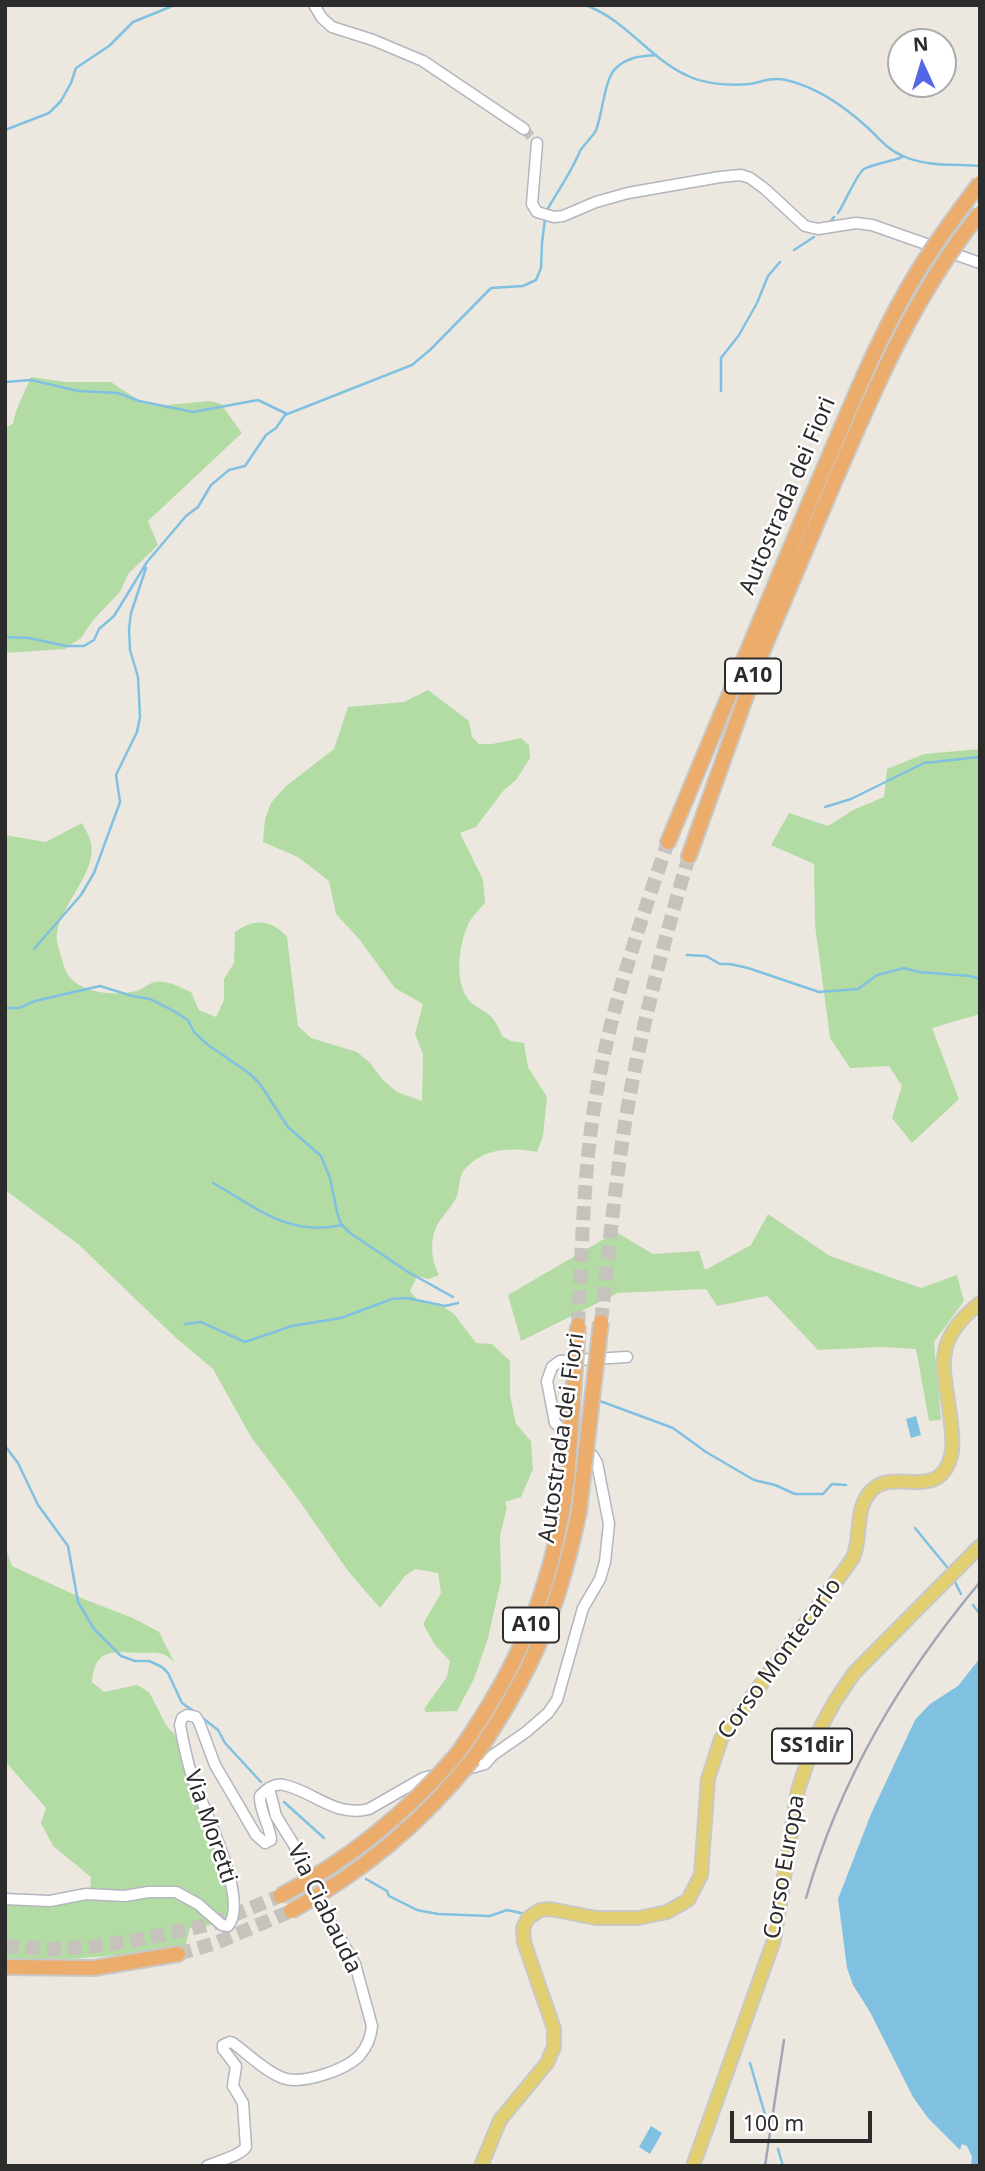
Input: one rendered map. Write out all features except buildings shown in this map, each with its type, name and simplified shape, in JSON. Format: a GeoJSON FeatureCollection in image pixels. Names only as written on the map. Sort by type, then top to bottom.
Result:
{"type":"FeatureCollection","features":[{"type":"Feature","properties":{"kind":"highway","name":"Autostrada dei Fiori"},"geometry":{"type":"LineString","coordinates":[[689,856],[820,497],[890,321],[939,239],[980,183]]}},
{"type":"Feature","properties":{"kind":"highway","name":"Autostrada dei Fiori"},"geometry":{"type":"LineString","coordinates":[[668,842],[820,497],[917,305],[941,265],[980,213]]}},
{"type":"Feature","properties":{"kind":"highway","name":"Autostrada dei Fiori"},"geometry":{"type":"LineString","coordinates":[[291,1911],[351,1876],[427,1812],[474,1759],[516,1694],[544,1635],[563,1582],[579,1512],[601,1322]]}},
{"type":"Feature","properties":{"kind":"highway","name":"Autostrada dei Fiori"},"geometry":{"type":"LineString","coordinates":[[280,1896],[326,1871],[379,1832],[423,1791],[458,1753],[496,1696],[526,1638],[556,1545],[566,1482],[578,1325]]}},
{"type":"Feature","properties":{"kind":"highway"},"geometry":{"type":"LineString","coordinates":[[5,1967],[94,1968],[178,1954]]}},
{"type":"Feature","properties":{"kind":"main road","name":"Corso Montecarlo"},"geometry":{"type":"LineString","coordinates":[[481,2166],[500,2120],[547,2063],[554,2046],[554,2029],[525,1949],[523,1931],[528,1918],[540,1910],[550,1909],[609,1919],[651,1917],[674,1910],[692,1894],[703,1866],[709,1775],[722,1739],[853,1558],[863,1505],[871,1491],[888,1482],[928,1482],[942,1473],[948,1463],[953,1439],[944,1352],[954,1328],[980,1303]]}},
{"type":"Feature","properties":{"kind":"main road","name":"Corso Europa"},"geometry":{"type":"LineString","coordinates":[[693,2166],[774,1940],[804,1769],[824,1718],[863,1663],[980,1546]]}},
{"type":"Feature","properties":{"kind":"street"},"geometry":{"type":"LineString","coordinates":[[314,5],[322,19],[332,27],[373,40],[423,61],[524,129]]}},
{"type":"Feature","properties":{"kind":"street"},"geometry":{"type":"LineString","coordinates":[[537,143],[532,204],[537,212],[554,217],[628,193],[741,175],[750,177],[805,226],[818,229],[856,223],[872,225],[980,263]]}},
{"type":"Feature","properties":{"kind":"street"},"geometry":{"type":"LineString","coordinates":[[269,1788],[285,1785],[336,1808],[361,1811],[369,1809],[432,1775],[479,1767],[526,1732],[554,1705],[583,1608],[600,1579],[609,1524],[597,1463],[593,1456],[555,1423],[548,1374],[552,1367],[560,1362],[627,1357]]}},
{"type":"Feature","properties":{"kind":"street","name":"Via Moretti"},"geometry":{"type":"LineString","coordinates":[[5,1899],[50,1901],[86,1894],[125,1896],[168,1891],[183,1894],[219,1923],[228,1926],[234,1912],[233,1883],[191,1773],[180,1725],[182,1718],[191,1715],[199,1722],[215,1765],[256,1835],[265,1843],[271,1840],[271,1835],[259,1800],[269,1788]]}},
{"type":"Feature","properties":{"kind":"street","name":"Via Ciabauda"},"geometry":{"type":"LineString","coordinates":[[207,2166],[226,2157],[238,2155],[246,2147],[243,2104],[233,2087],[236,2066],[223,2049],[223,2045],[233,2043],[279,2077],[300,2080],[317,2077],[357,2058],[365,2049],[371,2035],[372,2025],[355,1964],[323,1909],[294,1845],[276,1816],[269,1788]]}},
{"type":"Feature","properties":{"kind":"green space"},"geometry":{"type":"Polygon","coordinates":[[[31,377],[66,382],[111,382],[143,403],[156,406],[210,401],[221,404],[242,433],[148,521],[158,545],[128,574],[120,592],[93,620],[81,638],[65,649],[5,653],[5,428],[13,424],[31,377]]]}},
{"type":"Feature","properties":{"kind":"green space"},"geometry":{"type":"Polygon","coordinates":[[[428,690],[469,721],[472,737],[479,744],[521,738],[529,745],[530,758],[516,780],[503,791],[476,827],[460,833],[483,880],[485,903],[471,919],[465,933],[459,970],[460,980],[470,1001],[494,1020],[502,1036],[524,1043],[528,1067],[547,1097],[543,1136],[537,1152],[508,1150],[489,1153],[465,1169],[457,1196],[438,1224],[433,1238],[434,1261],[439,1275],[428,1279],[417,1276],[410,1291],[422,1302],[438,1303],[454,1314],[476,1343],[492,1344],[510,1361],[510,1395],[516,1424],[531,1441],[533,1469],[521,1497],[505,1502],[507,1507],[500,1536],[501,1581],[488,1638],[474,1679],[457,1711],[426,1712],[424,1709],[447,1677],[450,1661],[435,1645],[423,1624],[441,1593],[438,1573],[415,1569],[405,1576],[380,1608],[348,1571],[251,1437],[213,1369],[175,1337],[78,1244],[5,1190],[5,835],[46,842],[82,823],[91,843],[89,865],[60,921],[57,936],[58,948],[67,973],[82,987],[104,993],[126,993],[155,982],[169,983],[191,992],[199,1010],[216,1017],[224,1000],[224,979],[234,963],[235,932],[249,924],[269,924],[287,937],[298,1026],[311,1038],[357,1052],[397,1092],[422,1101],[423,1054],[415,1034],[423,1004],[395,988],[359,939],[336,914],[329,881],[298,857],[263,842],[265,819],[271,803],[286,786],[334,749],[348,707],[404,702],[428,690]]]}},
{"type":"Feature","properties":{"kind":"green space"},"geometry":{"type":"Polygon","coordinates":[[[980,749],[980,1014],[932,1028],[959,1099],[912,1143],[892,1118],[902,1086],[889,1066],[850,1068],[830,1038],[815,925],[814,864],[771,845],[789,813],[828,826],[853,810],[884,797],[887,769],[924,754],[980,749]]]}},
{"type":"Feature","properties":{"kind":"green space"},"geometry":{"type":"Polygon","coordinates":[[[768,1214],[830,1256],[921,1288],[957,1275],[964,1301],[934,1342],[941,1420],[929,1421],[916,1349],[881,1347],[818,1350],[767,1296],[717,1306],[706,1289],[618,1293],[521,1341],[508,1295],[616,1232],[653,1254],[699,1251],[705,1270],[751,1245],[768,1214]]]}},
{"type":"Feature","properties":{"kind":"green space"},"geometry":{"type":"Polygon","coordinates":[[[5,1546],[12,1566],[133,1618],[159,1632],[175,1664],[168,1656],[159,1653],[107,1654],[97,1663],[92,1682],[104,1692],[137,1685],[149,1692],[183,1751],[229,1880],[229,1917],[219,1924],[190,1928],[185,1948],[57,1960],[5,1958],[5,1902],[18,1905],[75,1900],[90,1891],[91,1877],[53,1846],[41,1823],[46,1808],[5,1761],[5,1546]]]}},
{"type":"Feature","properties":{"kind":"water"},"geometry":{"type":"Polygon","coordinates":[[[916,1416],[921,1435],[911,1438],[906,1419],[916,1416]]]}},
{"type":"Feature","properties":{"kind":"water"},"geometry":{"type":"Polygon","coordinates":[[[980,1658],[980,2166],[971,2166],[972,2157],[967,2146],[962,2144],[960,2150],[928,2118],[913,2097],[870,2012],[853,1985],[847,1968],[838,1899],[871,1814],[915,1720],[930,1704],[958,1686],[980,1658]]]}},
{"type":"Feature","properties":{"kind":"water"},"geometry":{"type":"Polygon","coordinates":[[[651,2126],[662,2133],[650,2154],[639,2147],[651,2126]]]}},
{"type":"Feature","properties":{"kind":"waterway"},"geometry":{"type":"LineString","coordinates":[[5,130],[49,113],[61,101],[76,68],[109,46],[133,22],[175,5]]}},
{"type":"Feature","properties":{"kind":"waterway"},"geometry":{"type":"LineString","coordinates":[[585,5],[612,19],[672,67],[693,78],[725,84],[749,84],[776,79],[797,83],[840,105],[896,153],[930,163],[980,166]]}},
{"type":"Feature","properties":{"kind":"waterway"},"geometry":{"type":"LineString","coordinates":[[546,212],[580,151],[596,130],[612,73],[630,59],[656,55]]}},
{"type":"Feature","properties":{"kind":"waterway"},"geometry":{"type":"LineString","coordinates":[[838,213],[864,169],[902,157]]}},
{"type":"Feature","properties":{"kind":"waterway"},"geometry":{"type":"LineString","coordinates":[[829,223],[834,217]]}},
{"type":"Feature","properties":{"kind":"waterway"},"geometry":{"type":"LineString","coordinates":[[5,637],[29,638],[66,646],[84,646],[94,640],[99,629],[114,616],[147,562],[186,516],[198,507],[211,485],[229,470],[245,466],[266,435],[276,428],[285,415],[412,365],[491,288],[523,286],[536,280],[541,268],[545,219]]}},
{"type":"Feature","properties":{"kind":"waterway"},"geometry":{"type":"LineString","coordinates":[[794,250],[814,237]]}},
{"type":"Feature","properties":{"kind":"waterway"},"geometry":{"type":"LineString","coordinates":[[721,391],[721,358],[739,335],[768,276],[780,262]]}},
{"type":"Feature","properties":{"kind":"waterway"},"geometry":{"type":"LineString","coordinates":[[5,382],[31,380],[78,391],[118,393],[139,401],[193,412],[258,400],[287,414]]}},
{"type":"Feature","properties":{"kind":"waterway"},"geometry":{"type":"LineString","coordinates":[[34,949],[81,895],[94,873],[120,802],[116,775],[137,732],[140,717],[138,677],[130,650],[129,629],[131,613],[146,568]]}},
{"type":"Feature","properties":{"kind":"waterway"},"geometry":{"type":"LineString","coordinates":[[825,807],[851,799],[924,763],[980,757]]}},
{"type":"Feature","properties":{"kind":"waterway"},"geometry":{"type":"LineString","coordinates":[[687,955],[706,956],[720,964],[748,968],[819,992],[858,989],[877,975],[904,968],[980,979]]}},
{"type":"Feature","properties":{"kind":"waterway"},"geometry":{"type":"LineString","coordinates":[[5,1008],[19,1008],[35,1001],[100,986],[150,999],[188,1020],[194,1032],[208,1045],[249,1073],[260,1084],[288,1127],[321,1156],[330,1178],[341,1224],[408,1272],[453,1297]]}},
{"type":"Feature","properties":{"kind":"waterway"},"geometry":{"type":"LineString","coordinates":[[213,1183],[274,1218],[290,1224],[323,1228],[343,1225]]}},
{"type":"Feature","properties":{"kind":"waterway"},"geometry":{"type":"LineString","coordinates":[[185,1324],[201,1322],[245,1342],[292,1326],[341,1318],[392,1299],[407,1298],[445,1306],[458,1303]]}},
{"type":"Feature","properties":{"kind":"waterway"},"geometry":{"type":"LineString","coordinates":[[600,1401],[673,1428],[706,1452],[754,1480],[795,1494],[823,1494],[832,1484],[846,1485]]}},
{"type":"Feature","properties":{"kind":"waterway"},"geometry":{"type":"LineString","coordinates":[[5,1446],[18,1463],[38,1505],[68,1546],[78,1602],[94,1629],[121,1656],[135,1661],[149,1661],[162,1667],[168,1673],[182,1703],[195,1712]]}},
{"type":"Feature","properties":{"kind":"waterway"},"geometry":{"type":"LineString","coordinates":[[915,1528],[947,1567]]}},
{"type":"Feature","properties":{"kind":"waterway"},"geometry":{"type":"LineString","coordinates":[[955,1582],[961,1594]]}},
{"type":"Feature","properties":{"kind":"waterway"},"geometry":{"type":"LineString","coordinates":[[973,1605],[980,1614]]}},
{"type":"Feature","properties":{"kind":"waterway"},"geometry":{"type":"LineString","coordinates":[[200,1716],[218,1730],[225,1743],[261,1782]]}},
{"type":"Feature","properties":{"kind":"waterway"},"geometry":{"type":"LineString","coordinates":[[284,1802],[324,1838]]}},
{"type":"Feature","properties":{"kind":"waterway"},"geometry":{"type":"LineString","coordinates":[[366,1879],[387,1891],[389,1896],[417,1910],[438,1914],[490,1916],[507,1910],[521,1913]]}},
{"type":"Feature","properties":{"kind":"waterway"},"geometry":{"type":"LineString","coordinates":[[750,2063],[768,2125]]}},
{"type":"Feature","properties":{"kind":"waterway"},"geometry":{"type":"LineString","coordinates":[[778,2149],[783,2166]]}},
{"type":"Feature","properties":{"kind":"tunnel"},"geometry":{"type":"LineString","coordinates":[[524,129],[537,143]]}},
{"type":"Feature","properties":{"kind":"tunnel"},"geometry":{"type":"LineString","coordinates":[[578,1325],[587,1162],[600,1074],[625,973],[668,842]]}},
{"type":"Feature","properties":{"kind":"tunnel"},"geometry":{"type":"LineString","coordinates":[[601,1322],[629,1100],[641,1038],[689,856]]}},
{"type":"Feature","properties":{"kind":"tunnel"},"geometry":{"type":"LineString","coordinates":[[5,1946],[50,1949],[132,1941],[212,1924],[280,1896]]}},
{"type":"Feature","properties":{"kind":"tunnel"},"geometry":{"type":"LineString","coordinates":[[178,1954],[216,1943],[291,1911]]}},
{"type":"Feature","properties":{"kind":"railway"},"geometry":{"type":"LineString","coordinates":[[806,1898],[836,1812],[876,1731],[924,1655],[980,1582]]}},
{"type":"Feature","properties":{"kind":"railway"},"geometry":{"type":"LineString","coordinates":[[765,2166],[784,2040]]}}]}
